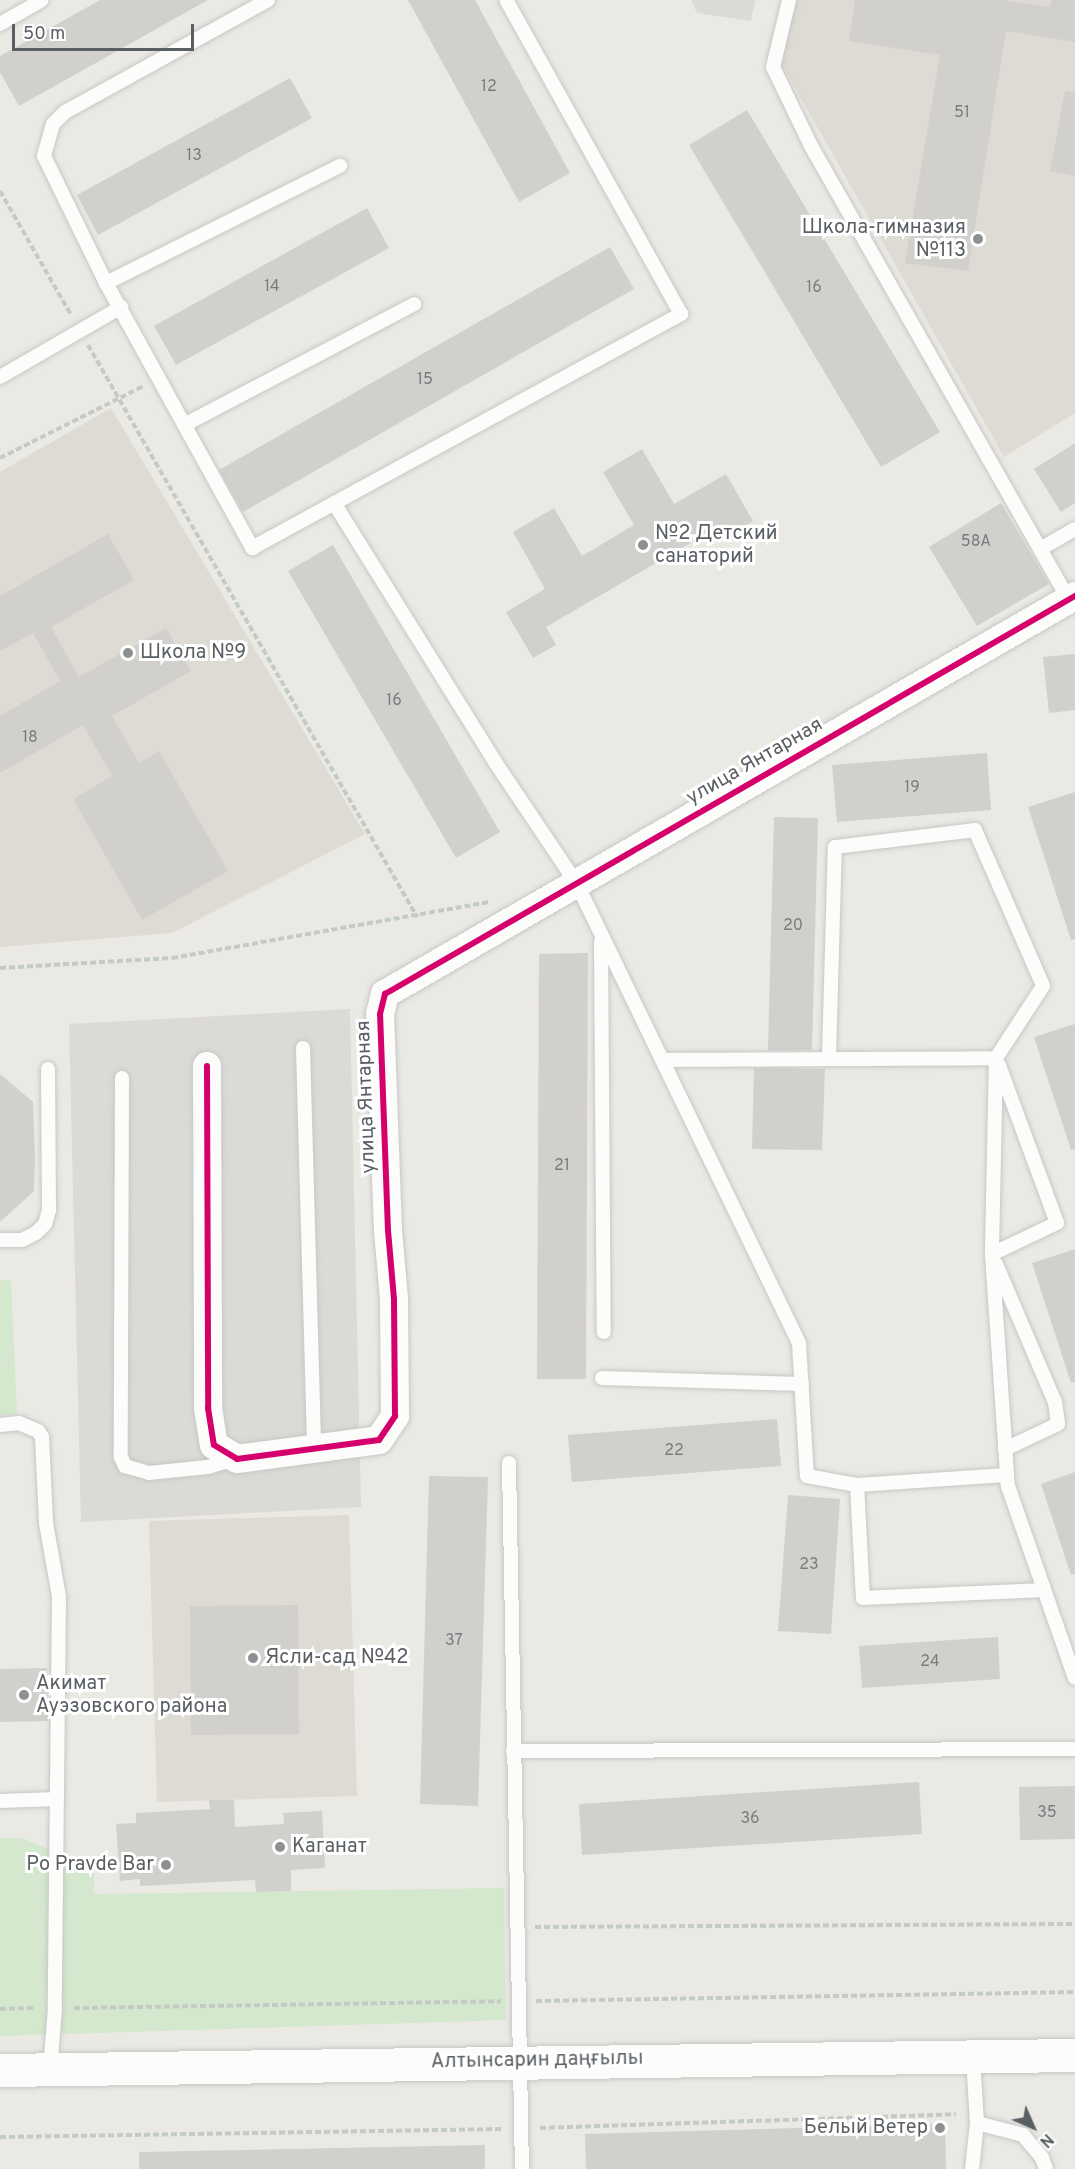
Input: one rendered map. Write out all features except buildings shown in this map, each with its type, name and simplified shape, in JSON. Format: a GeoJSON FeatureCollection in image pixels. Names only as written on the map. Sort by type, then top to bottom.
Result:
{"type":"FeatureCollection","features":[{"type":"Feature","properties":{"kind":"main road","name":"Алтынсарин даңғылы"},"geometry":{"type":"LineString","coordinates":[[0,2070],[1075,2055]]}},
{"type":"Feature","properties":{"kind":"street","name":"улица Янтарная"},"geometry":{"type":"LineString","coordinates":[[237,1459],[379,1440],[395,1416],[394,1299],[388,1231],[380,1014],[385,994],[1072,598]]}},
{"type":"Feature","properties":{"kind":"street"},"geometry":{"type":"LineString","coordinates":[[207,1066],[209,1432],[214,1445],[237,1459]]}},
{"type":"Feature","properties":{"kind":"lane"},"geometry":{"type":"LineString","coordinates":[[0,24],[42,0]]}},
{"type":"Feature","properties":{"kind":"lane"},"geometry":{"type":"LineString","coordinates":[[268,0],[65,111],[53,124],[44,156],[106,283],[252,548],[681,314],[506,0]]}},
{"type":"Feature","properties":{"kind":"lane"},"geometry":{"type":"LineString","coordinates":[[789,0],[773,67],[811,146],[1040,549],[1072,598]]}},
{"type":"Feature","properties":{"kind":"lane"},"geometry":{"type":"LineString","coordinates":[[106,283],[340,166]]}},
{"type":"Feature","properties":{"kind":"lane"},"geometry":{"type":"LineString","coordinates":[[184,425],[414,304]]}},
{"type":"Feature","properties":{"kind":"lane"},"geometry":{"type":"LineString","coordinates":[[0,377],[121,307]]}},
{"type":"Feature","properties":{"kind":"lane"},"geometry":{"type":"LineString","coordinates":[[334,503],[495,762],[577,884],[800,1343],[807,1476],[857,1485],[1007,1475]]}},
{"type":"Feature","properties":{"kind":"lane"},"geometry":{"type":"LineString","coordinates":[[1040,549],[1075,529]]}},
{"type":"Feature","properties":{"kind":"lane"},"geometry":{"type":"LineString","coordinates":[[829,1056],[835,847],[975,830],[1042,986],[996,1058],[992,1254],[1007,1475],[1075,1678]]}},
{"type":"Feature","properties":{"kind":"lane"},"geometry":{"type":"LineString","coordinates":[[601,937],[604,1332]]}},
{"type":"Feature","properties":{"kind":"lane"},"geometry":{"type":"LineString","coordinates":[[303,1048],[314,1450]]}},
{"type":"Feature","properties":{"kind":"lane"},"geometry":{"type":"LineString","coordinates":[[662,1060],[829,1056],[996,1058]]}},
{"type":"Feature","properties":{"kind":"lane"},"geometry":{"type":"LineString","coordinates":[[992,1254],[1057,1223],[996,1058]]}},
{"type":"Feature","properties":{"kind":"lane"},"geometry":{"type":"LineString","coordinates":[[0,1240],[22,1240],[36,1233],[45,1224],[49,1210],[48,1069]]}},
{"type":"Feature","properties":{"kind":"lane"},"geometry":{"type":"LineString","coordinates":[[122,1078],[121,1457],[125,1466],[149,1473],[208,1467],[237,1459]]}},
{"type":"Feature","properties":{"kind":"lane"},"geometry":{"type":"LineString","coordinates":[[992,1254],[1055,1402],[1058,1424],[1005,1449]]}},
{"type":"Feature","properties":{"kind":"lane"},"geometry":{"type":"LineString","coordinates":[[602,1378],[802,1384]]}},
{"type":"Feature","properties":{"kind":"lane"},"geometry":{"type":"LineString","coordinates":[[0,1425],[20,1424],[38,1431],[42,1437],[46,1523],[59,1597],[57,1799],[50,2070]]}},
{"type":"Feature","properties":{"kind":"lane"},"geometry":{"type":"LineString","coordinates":[[509,1463],[518,2061],[522,2169]]}},
{"type":"Feature","properties":{"kind":"lane"},"geometry":{"type":"LineString","coordinates":[[857,1485],[863,1598],[1044,1590]]}},
{"type":"Feature","properties":{"kind":"lane"},"geometry":{"type":"LineString","coordinates":[[513,1751],[1075,1749]]}},
{"type":"Feature","properties":{"kind":"lane"},"geometry":{"type":"LineString","coordinates":[[0,1801],[57,1799]]}},
{"type":"Feature","properties":{"kind":"lane"},"geometry":{"type":"LineString","coordinates":[[972,2169],[977,2123],[973,2057]]}},
{"type":"Feature","properties":{"kind":"lane"},"geometry":{"type":"LineString","coordinates":[[977,2123],[1023,2135],[1042,2158],[1046,2169]]}},
{"type":"Feature","properties":{"kind":"path"},"geometry":{"type":"LineString","coordinates":[[0,190],[417,917]]}},
{"type":"Feature","properties":{"kind":"path"},"geometry":{"type":"LineString","coordinates":[[0,458],[159,378]]}},
{"type":"Feature","properties":{"kind":"path"},"geometry":{"type":"LineString","coordinates":[[0,968],[172,958],[417,917],[497,900]]}},
{"type":"Feature","properties":{"kind":"path"},"geometry":{"type":"LineString","coordinates":[[516,1927],[1075,1924]]}},
{"type":"Feature","properties":{"kind":"path"},"geometry":{"type":"LineString","coordinates":[[0,2137],[521,2129],[956,2114]]}},
{"type":"Feature","properties":{"kind":"shaded area"},"geometry":{"type":"Polygon","coordinates":[[[691,0],[755,0],[751,21],[697,13],[691,0]]]}},
{"type":"Feature","properties":{"kind":"shaded area","name":"Школа-гимназия №113"},"geometry":{"type":"Polygon","coordinates":[[[793,0],[1075,0],[1075,413],[1004,457],[782,65],[793,0]]]}},
{"type":"Feature","properties":{"kind":"shaded area","name":"Школа №9"},"geometry":{"type":"Polygon","coordinates":[[[111,408],[365,834],[172,933],[0,947],[0,472],[111,408]]]}},
{"type":"Feature","properties":{"kind":"shaded area"},"geometry":{"type":"Polygon","coordinates":[[[350,1009],[361,1507],[81,1522],[69,1024],[350,1009]]]}},
{"type":"Feature","properties":{"kind":"shaded area","name":"Ясли-сад №42"},"geometry":{"type":"Polygon","coordinates":[[[349,1515],[357,1796],[157,1802],[149,1521],[349,1515]]]}},
{"type":"Feature","properties":{"kind":"green space"},"geometry":{"type":"Polygon","coordinates":[[[0,1280],[11,1280],[17,1414],[0,1415],[0,1280]]]}},
{"type":"Feature","properties":{"kind":"green space"},"geometry":{"type":"Polygon","coordinates":[[[0,1838],[20,1838],[94,1866],[94,1894],[504,1888],[506,2020],[0,2036],[0,1838]]]}},
{"type":"Feature","properties":{"kind":"cycle path"},"geometry":{"type":"LineString","coordinates":[[207,1066],[208,1408],[214,1445],[237,1459],[379,1440],[395,1416],[394,1299],[388,1231],[380,1014],[385,994],[1075,596]]}},
{"type":"Feature","properties":{"kind":"place","name":"Школа-гимназия №113"},"geometry":{"type":"Point","coordinates":[978,239]}},
{"type":"Feature","properties":{"kind":"place","name":"№2 Детский санаторий"},"geometry":{"type":"Point","coordinates":[643,545]}},
{"type":"Feature","properties":{"kind":"place","name":"Школа №9"},"geometry":{"type":"Point","coordinates":[128,653]}},
{"type":"Feature","properties":{"kind":"place","name":"Ясли-сад №42"},"geometry":{"type":"Point","coordinates":[253,1658]}},
{"type":"Feature","properties":{"kind":"place","name":"Акимат Ауэзовского района"},"geometry":{"type":"Point","coordinates":[24,1695]}},
{"type":"Feature","properties":{"kind":"place","name":"Каганат"},"geometry":{"type":"Point","coordinates":[280,1847]}},
{"type":"Feature","properties":{"kind":"place","name":"Po Pravde Bar"},"geometry":{"type":"Point","coordinates":[166,1865]}},
{"type":"Feature","properties":{"kind":"place","name":"Белый Ветер"},"geometry":{"type":"Point","coordinates":[940,2128]}}]}
